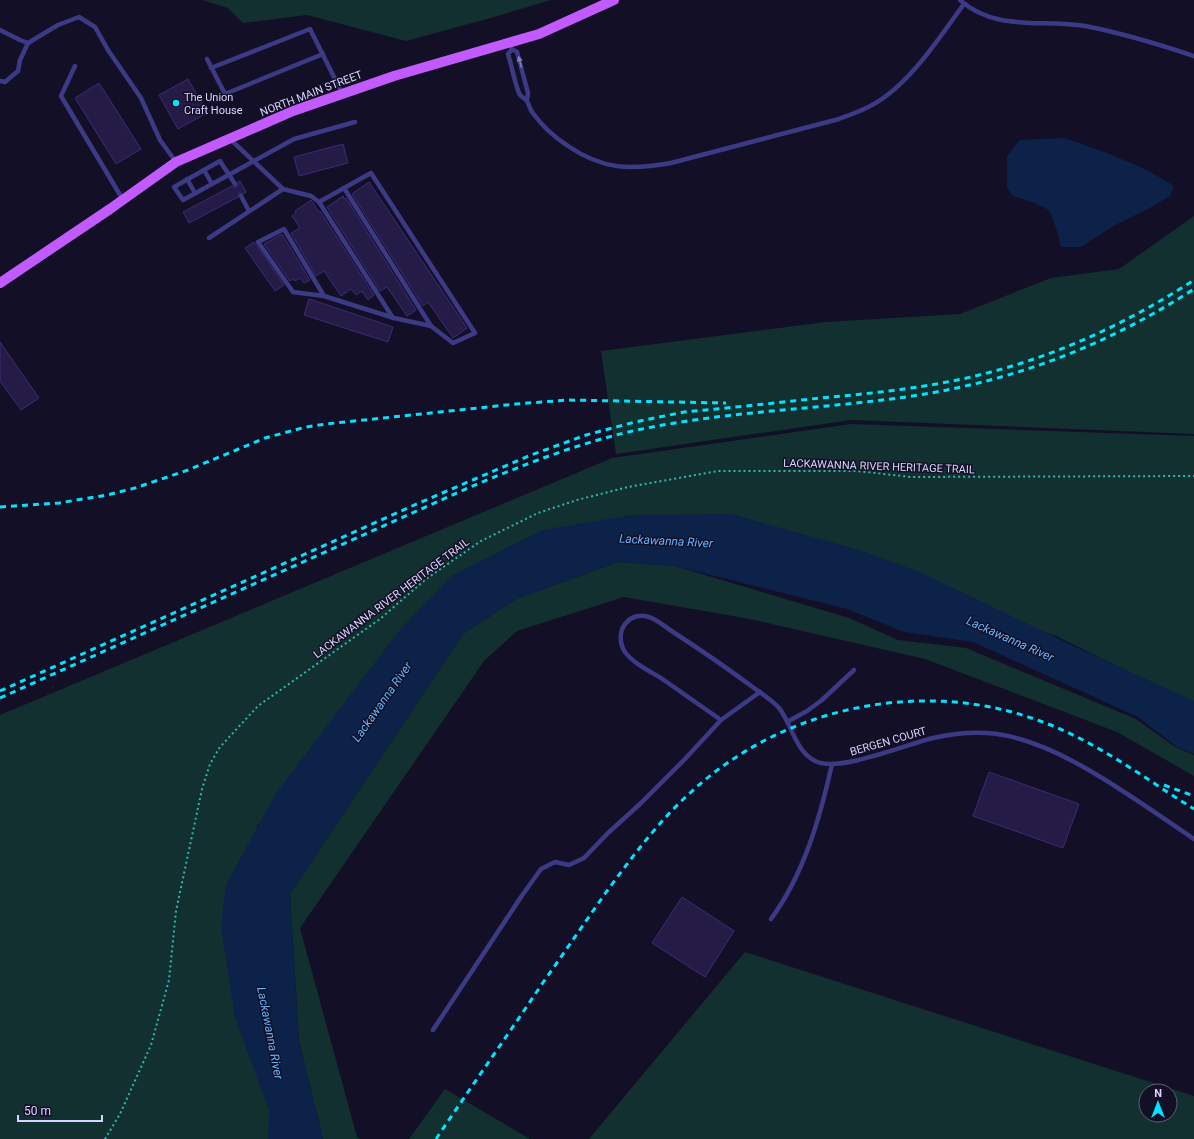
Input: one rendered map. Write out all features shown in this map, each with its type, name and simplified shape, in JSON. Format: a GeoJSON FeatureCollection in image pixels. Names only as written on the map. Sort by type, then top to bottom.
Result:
{"type":"FeatureCollection","features":[{"type":"Feature","properties":{"kind":"main road","name":"NORTH MAIN STREET"},"geometry":{"type":"LineString","coordinates":[[0,283],[123,200],[176,162],[293,111],[342,93],[394,76],[511,46],[614,0]]}},
{"type":"Feature","properties":{"kind":"lane"},"geometry":{"type":"LineString","coordinates":[[960,0],[970,9],[1001,21],[1084,26],[1146,40],[1194,56]]}},
{"type":"Feature","properties":{"kind":"lane"},"geometry":{"type":"LineString","coordinates":[[527,100],[519,95],[508,54],[511,46],[517,52],[528,92],[527,100],[531,111],[545,128],[560,141],[582,156],[599,163],[630,168],[670,163],[839,118],[864,109],[885,97],[900,84],[916,67],[964,4]]}},
{"type":"Feature","properties":{"kind":"lane"},"geometry":{"type":"LineString","coordinates":[[0,81],[5,82],[18,71],[20,60],[28,43],[58,25],[79,17],[95,27],[108,50],[141,98],[160,140],[176,162]]}},
{"type":"Feature","properties":{"kind":"lane"},"geometry":{"type":"LineString","coordinates":[[211,68],[310,29],[342,93]]}},
{"type":"Feature","properties":{"kind":"lane"},"geometry":{"type":"LineString","coordinates":[[0,30],[28,43]]}},
{"type":"Feature","properties":{"kind":"lane"},"geometry":{"type":"LineString","coordinates":[[207,59],[225,94],[323,54]]}},
{"type":"Feature","properties":{"kind":"lane"},"geometry":{"type":"LineString","coordinates":[[75,66],[61,96],[123,200]]}},
{"type":"Feature","properties":{"kind":"lane"},"geometry":{"type":"LineString","coordinates":[[235,184],[230,174],[220,161],[174,187],[182,200],[196,193],[230,174],[253,162],[294,138],[355,122]]}},
{"type":"Feature","properties":{"kind":"lane"},"geometry":{"type":"LineString","coordinates":[[230,139],[283,189],[311,196],[319,202],[394,318]]}},
{"type":"Feature","properties":{"kind":"lane"},"geometry":{"type":"LineString","coordinates":[[204,170],[212,184]]}},
{"type":"Feature","properties":{"kind":"lane"},"geometry":{"type":"LineString","coordinates":[[319,202],[370,173],[475,333],[453,344],[431,326],[344,188]]}},
{"type":"Feature","properties":{"kind":"lane"},"geometry":{"type":"LineString","coordinates":[[187,180],[196,193]]}},
{"type":"Feature","properties":{"kind":"lane"},"geometry":{"type":"LineString","coordinates":[[209,238],[283,189]]}},
{"type":"Feature","properties":{"kind":"lane"},"geometry":{"type":"LineString","coordinates":[[241,196],[249,212]]}},
{"type":"Feature","properties":{"kind":"lane"},"geometry":{"type":"LineString","coordinates":[[324,296],[284,229],[258,242],[293,292],[324,296],[394,318],[431,326]]}},
{"type":"Feature","properties":{"kind":"lane","name":"BERGEN COURT"},"geometry":{"type":"LineString","coordinates":[[721,720],[626,654],[621,643],[621,636],[625,623],[635,617],[647,616],[704,651],[760,692],[779,708],[805,753],[814,761],[832,764],[859,760],[932,738],[953,734],[987,733],[1013,737],[1048,750],[1105,780],[1194,839]]}},
{"type":"Feature","properties":{"kind":"lane"},"geometry":{"type":"LineString","coordinates":[[787,722],[817,704],[854,670]]}},
{"type":"Feature","properties":{"kind":"lane"},"geometry":{"type":"LineString","coordinates":[[433,1030],[541,869],[556,862],[569,865],[584,858],[608,832],[640,804],[685,759],[721,720],[760,692]]}},
{"type":"Feature","properties":{"kind":"lane"},"geometry":{"type":"LineString","coordinates":[[771,919],[780,907],[804,858],[823,804],[832,764]]}},
{"type":"Feature","properties":{"kind":"path","name":"LACKAWANNA RIVER HERITAGE TRAIL"},"geometry":{"type":"LineString","coordinates":[[106,1139],[120,1114],[151,1045],[169,980],[176,911],[202,789],[210,764],[220,747],[258,706],[380,619],[426,578],[481,541],[538,513],[577,500],[628,487],[718,471],[857,471],[911,477],[1194,476]]}},
{"type":"Feature","properties":{"kind":"green space"},"geometry":{"type":"Polygon","coordinates":[[[202,0],[551,0],[406,41],[307,15],[243,23],[228,8],[202,0]]]}},
{"type":"Feature","properties":{"kind":"green space"},"geometry":{"type":"Polygon","coordinates":[[[1194,216],[1194,434],[851,420],[616,454],[601,351],[826,322],[960,314],[1051,278],[1119,269],[1194,216]]]}},
{"type":"Feature","properties":{"kind":"green space"},"geometry":{"type":"Polygon","coordinates":[[[851,424],[1194,436],[1194,704],[1056,636],[918,590],[781,533],[529,571],[349,726],[257,826],[243,938],[280,1139],[0,1139],[0,715],[612,458],[851,424]]]}},
{"type":"Feature","properties":{"kind":"green space"},"geometry":{"type":"Polygon","coordinates":[[[618,562],[675,566],[849,618],[898,640],[966,648],[1136,719],[1175,747],[1194,755],[1194,776],[1117,732],[925,659],[750,619],[624,597],[517,631],[484,661],[300,928],[357,1137],[360,1139],[323,1139],[299,1041],[290,894],[463,634],[516,599],[618,562]]]}},
{"type":"Feature","properties":{"kind":"green space"},"geometry":{"type":"Polygon","coordinates":[[[745,952],[1153,1083],[1138,1083],[1138,1123],[1178,1123],[1178,1091],[1194,1096],[1194,1139],[589,1139],[745,952]]]}},
{"type":"Feature","properties":{"kind":"green space"},"geometry":{"type":"Polygon","coordinates":[[[445,1089],[530,1139],[409,1139],[445,1089]]]}},
{"type":"Feature","properties":{"kind":"water"},"geometry":{"type":"Polygon","coordinates":[[[1065,138],[1121,159],[1161,178],[1174,186],[1170,196],[1148,209],[1115,225],[1081,247],[1061,247],[1049,210],[1035,203],[1013,196],[1007,188],[1007,156],[1020,140],[1065,138]]]}},
{"type":"Feature","properties":{"kind":"water","name":"Lackawanna River"},"geometry":{"type":"Polygon","coordinates":[[[731,514],[863,551],[922,573],[1078,648],[1194,701],[1194,754],[1177,747],[1138,717],[973,642],[904,632],[847,609],[675,566],[618,562],[516,599],[463,634],[290,894],[299,1041],[323,1139],[268,1139],[269,1110],[235,1018],[221,927],[226,885],[276,793],[399,631],[451,576],[542,530],[631,515],[731,514]]]}},
{"type":"Feature","properties":{"kind":"building"},"geometry":{"type":"Polygon","coordinates":[[[188,79],[207,113],[178,129],[159,95],[188,79]]]}},
{"type":"Feature","properties":{"kind":"building"},"geometry":{"type":"Polygon","coordinates":[[[99,83],[141,149],[116,164],[75,98],[99,83]]]}},
{"type":"Feature","properties":{"kind":"building"},"geometry":{"type":"Polygon","coordinates":[[[343,144],[348,163],[299,176],[294,157],[343,144]]]}},
{"type":"Feature","properties":{"kind":"building"},"geometry":{"type":"Polygon","coordinates":[[[240,181],[246,192],[244,194],[239,193],[238,197],[189,223],[183,212],[232,186],[237,187],[238,182],[240,181]]]}},
{"type":"Feature","properties":{"kind":"building"},"geometry":{"type":"Polygon","coordinates":[[[369,182],[467,328],[453,338],[428,302],[423,306],[352,194],[369,182]]]}},
{"type":"Feature","properties":{"kind":"building"},"geometry":{"type":"Polygon","coordinates":[[[343,196],[344,199],[346,198],[416,310],[407,316],[387,287],[380,291],[327,207],[343,196]]]}},
{"type":"Feature","properties":{"kind":"building"},"geometry":{"type":"Polygon","coordinates":[[[311,200],[319,212],[320,211],[374,295],[368,300],[362,291],[356,295],[351,289],[341,296],[324,271],[316,276],[291,233],[300,228],[292,216],[296,213],[295,211],[311,200]]]}},
{"type":"Feature","properties":{"kind":"building"},"geometry":{"type":"Polygon","coordinates":[[[282,234],[310,280],[304,283],[300,278],[295,281],[293,279],[290,281],[264,244],[282,234]]]}},
{"type":"Feature","properties":{"kind":"building"},"geometry":{"type":"Polygon","coordinates":[[[254,242],[284,285],[275,291],[245,248],[254,242]]]}},
{"type":"Feature","properties":{"kind":"building"},"geometry":{"type":"Polygon","coordinates":[[[309,299],[393,327],[388,342],[304,315],[309,299]]]}},
{"type":"Feature","properties":{"kind":"building"},"geometry":{"type":"Polygon","coordinates":[[[0,342],[39,398],[21,410],[0,381],[0,342]]]}},
{"type":"Feature","properties":{"kind":"building"},"geometry":{"type":"Polygon","coordinates":[[[989,772],[1079,804],[1063,848],[973,816],[989,772]]]}},
{"type":"Feature","properties":{"kind":"building"},"geometry":{"type":"Polygon","coordinates":[[[682,897],[734,931],[705,977],[652,943],[682,897]]]}},
{"type":"Feature","properties":{"kind":"railway"},"geometry":{"type":"LineString","coordinates":[[0,691],[412,506],[531,455],[586,435],[635,422],[684,412],[906,389],[949,382],[991,372],[1044,355],[1096,334],[1146,309],[1194,280]]}},
{"type":"Feature","properties":{"kind":"railway"},"geometry":{"type":"LineString","coordinates":[[0,698],[470,487],[557,453],[624,433],[681,422],[749,413],[885,400],[956,388],[992,379],[1028,369],[1062,357],[1096,342],[1129,327],[1194,289]]}},
{"type":"Feature","properties":{"kind":"railway"},"geometry":{"type":"LineString","coordinates":[[0,507],[59,503],[107,495],[135,488],[188,470],[265,438],[306,427],[326,424],[568,400],[726,403]]}},
{"type":"Feature","properties":{"kind":"railway"},"geometry":{"type":"LineString","coordinates":[[436,1139],[542,984],[626,865],[646,840],[678,804],[690,793],[727,763],[767,739],[810,721],[855,708],[902,702],[948,702],[995,708],[1040,721],[1081,739],[1100,749],[1194,809]]}},
{"type":"Feature","properties":{"kind":"railway"},"geometry":{"type":"LineString","coordinates":[[1164,785],[1194,796]]}},
{"type":"Feature","properties":{"kind":"place","name":"The Union Craft House"},"geometry":{"type":"Point","coordinates":[176,103]}}]}
